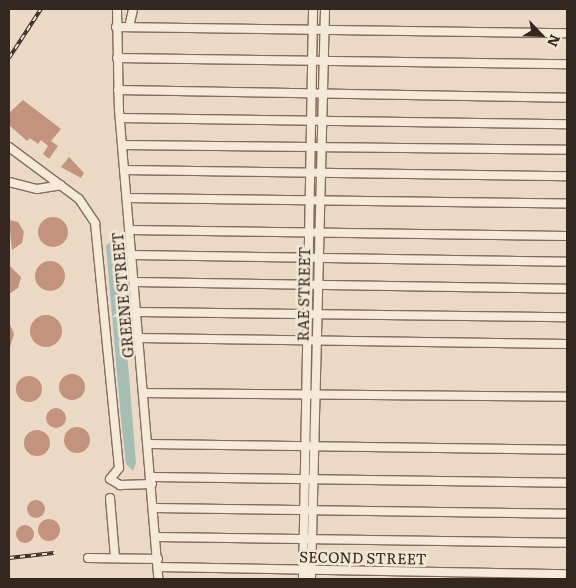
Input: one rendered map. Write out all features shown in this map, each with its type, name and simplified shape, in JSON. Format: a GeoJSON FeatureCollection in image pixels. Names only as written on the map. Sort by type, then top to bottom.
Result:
{"type":"FeatureCollection","features":[{"type":"Feature","properties":{"kind":"street","name":"GREENE STREET"},"geometry":{"type":"LineString","coordinates":[[117,9],[120,118],[157,537],[158,579]]}},
{"type":"Feature","properties":{"kind":"street"},"geometry":{"type":"LineString","coordinates":[[129,27],[133,9]]}},
{"type":"Feature","properties":{"kind":"street","name":"RAE STREET"},"geometry":{"type":"LineString","coordinates":[[310,394],[316,341],[308,284],[313,9]]}},
{"type":"Feature","properties":{"kind":"street","name":"RAE STREET"},"geometry":{"type":"LineString","coordinates":[[312,579],[308,540],[310,394],[307,341],[317,284],[322,30],[325,9]]}},
{"type":"Feature","properties":{"kind":"street"},"geometry":{"type":"LineString","coordinates":[[116,27],[567,33]]}},
{"type":"Feature","properties":{"kind":"street"},"geometry":{"type":"LineString","coordinates":[[117,58],[567,64]]}},
{"type":"Feature","properties":{"kind":"street"},"geometry":{"type":"LineString","coordinates":[[118,90],[567,98]]}},
{"type":"Feature","properties":{"kind":"street"},"geometry":{"type":"LineString","coordinates":[[120,118],[567,124]]}},
{"type":"Feature","properties":{"kind":"street"},"geometry":{"type":"LineString","coordinates":[[122,145],[567,150]]}},
{"type":"Feature","properties":{"kind":"street"},"geometry":{"type":"LineString","coordinates":[[9,147],[79,199],[95,223],[119,468],[110,479],[120,485],[152,481],[309,479],[567,483]]}},
{"type":"Feature","properties":{"kind":"street"},"geometry":{"type":"LineString","coordinates":[[124,170],[567,176]]}},
{"type":"Feature","properties":{"kind":"street"},"geometry":{"type":"LineString","coordinates":[[9,182],[37,189],[61,184]]}},
{"type":"Feature","properties":{"kind":"street"},"geometry":{"type":"LineString","coordinates":[[127,198],[567,203]]}},
{"type":"Feature","properties":{"kind":"street"},"geometry":{"type":"LineString","coordinates":[[130,230],[567,236]]}},
{"type":"Feature","properties":{"kind":"street"},"geometry":{"type":"LineString","coordinates":[[132,255],[567,262]]}},
{"type":"Feature","properties":{"kind":"street"},"geometry":{"type":"LineString","coordinates":[[134,282],[567,289]]}},
{"type":"Feature","properties":{"kind":"street"},"geometry":{"type":"LineString","coordinates":[[137,312],[567,317]]}},
{"type":"Feature","properties":{"kind":"street"},"geometry":{"type":"LineString","coordinates":[[139,338],[567,344]]}},
{"type":"Feature","properties":{"kind":"street"},"geometry":{"type":"LineString","coordinates":[[144,393],[567,396]]}},
{"type":"Feature","properties":{"kind":"street"},"geometry":{"type":"LineString","coordinates":[[149,444],[567,450]]}},
{"type":"Feature","properties":{"kind":"street"},"geometry":{"type":"LineString","coordinates":[[110,498],[115,558]]}},
{"type":"Feature","properties":{"kind":"street"},"geometry":{"type":"LineString","coordinates":[[154,508],[567,514]]}},
{"type":"Feature","properties":{"kind":"street"},"geometry":{"type":"LineString","coordinates":[[157,537],[567,543]]}},
{"type":"Feature","properties":{"kind":"street","name":"RAE STREET"},"geometry":{"type":"LineString","coordinates":[[303,579],[308,540]]}},
{"type":"Feature","properties":{"kind":"street","name":"SECOND STREET"},"geometry":{"type":"LineString","coordinates":[[88,558],[115,558],[158,563],[303,570],[567,574]]}},
{"type":"Feature","properties":{"kind":"shaded area"},"geometry":{"type":"Polygon","coordinates":[[[113,239],[118,248],[136,463],[133,471],[126,464],[106,246],[113,239]]]}},
{"type":"Feature","properties":{"kind":"building"},"geometry":{"type":"Polygon","coordinates":[[[23,100],[61,129],[51,141],[58,146],[49,159],[43,154],[48,146],[41,140],[38,144],[30,138],[27,141],[9,125],[9,113],[23,100]]]}},
{"type":"Feature","properties":{"kind":"building"},"geometry":{"type":"Polygon","coordinates":[[[69,157],[84,173],[81,178],[61,167],[69,157]]]}},
{"type":"Feature","properties":{"kind":"building"},"geometry":{"type":"Polygon","coordinates":[[[53,217],[59,218],[67,226],[67,238],[59,246],[53,247],[47,246],[39,238],[38,232],[39,226],[47,218],[53,217]]]}},
{"type":"Feature","properties":{"kind":"building"},"geometry":{"type":"Polygon","coordinates":[[[9,220],[18,222],[24,232],[22,243],[12,250],[9,220]]]}},
{"type":"Feature","properties":{"kind":"building"},"geometry":{"type":"Polygon","coordinates":[[[50,261],[56,262],[64,270],[64,282],[56,290],[50,291],[44,290],[36,282],[35,276],[36,270],[44,262],[50,261]]]}},
{"type":"Feature","properties":{"kind":"building"},"geometry":{"type":"Polygon","coordinates":[[[9,265],[21,277],[18,288],[9,294],[9,265]]]}},
{"type":"Feature","properties":{"kind":"building"},"geometry":{"type":"Polygon","coordinates":[[[46,315],[57,320],[62,331],[57,342],[46,347],[35,342],[30,331],[35,320],[46,315]]]}},
{"type":"Feature","properties":{"kind":"building"},"geometry":{"type":"Polygon","coordinates":[[[9,322],[14,334],[9,351],[9,322]]]}},
{"type":"Feature","properties":{"kind":"building"},"geometry":{"type":"Polygon","coordinates":[[[72,374],[81,378],[85,387],[81,396],[72,400],[63,396],[59,387],[63,378],[72,374]]]}},
{"type":"Feature","properties":{"kind":"building"},"geometry":{"type":"Polygon","coordinates":[[[29,376],[38,380],[42,389],[38,398],[29,402],[20,398],[16,389],[20,380],[29,376]]]}},
{"type":"Feature","properties":{"kind":"building"},"geometry":{"type":"Polygon","coordinates":[[[52,408],[60,408],[66,414],[66,422],[60,428],[52,428],[46,422],[46,414],[52,408]]]}},
{"type":"Feature","properties":{"kind":"building"},"geometry":{"type":"Polygon","coordinates":[[[77,427],[86,431],[90,440],[86,449],[77,453],[68,449],[64,440],[68,431],[77,427]]]}},
{"type":"Feature","properties":{"kind":"building"},"geometry":{"type":"Polygon","coordinates":[[[37,430],[46,434],[50,443],[46,452],[37,456],[28,452],[24,443],[28,434],[37,430]]]}},
{"type":"Feature","properties":{"kind":"building"},"geometry":{"type":"Polygon","coordinates":[[[36,500],[42,503],[45,509],[42,515],[36,518],[30,515],[27,509],[30,503],[36,500]]]}},
{"type":"Feature","properties":{"kind":"building"},"geometry":{"type":"Polygon","coordinates":[[[49,519],[59,526],[60,530],[53,540],[49,541],[39,534],[38,530],[45,520],[49,519]]]}},
{"type":"Feature","properties":{"kind":"building"},"geometry":{"type":"Polygon","coordinates":[[[25,525],[31,528],[34,534],[31,540],[25,543],[19,540],[16,534],[19,528],[25,525]]]}},
{"type":"Feature","properties":{"kind":"railway"},"geometry":{"type":"LineString","coordinates":[[9,58],[41,9]]}},
{"type":"Feature","properties":{"kind":"railway"},"geometry":{"type":"LineString","coordinates":[[9,558],[54,553]]}}]}
